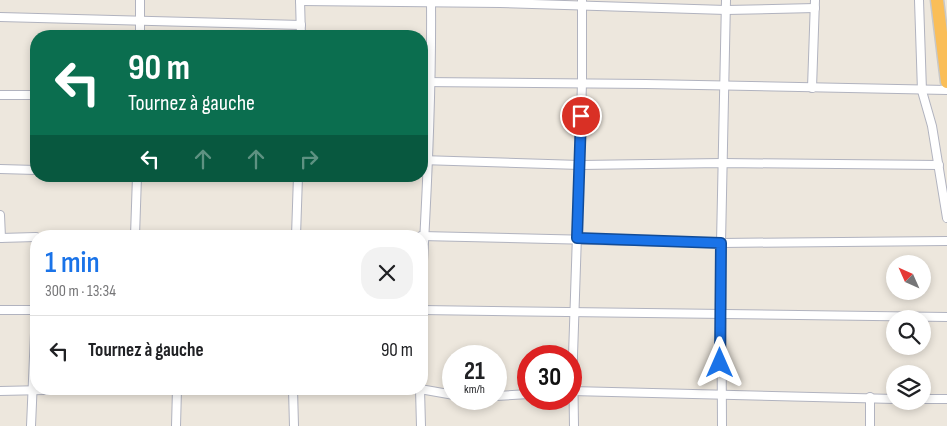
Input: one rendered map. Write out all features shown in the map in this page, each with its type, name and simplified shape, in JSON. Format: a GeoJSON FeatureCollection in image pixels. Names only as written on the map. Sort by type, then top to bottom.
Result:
{"type":"FeatureCollection","features":[{"type":"Feature","properties":{"kind":"highway"},"geometry":{"type":"LineString","coordinates":[[937,0],[947,82]]}},
{"type":"Feature","properties":{"kind":"street"},"geometry":{"type":"LineString","coordinates":[[140,0],[140,30]]}},
{"type":"Feature","properties":{"kind":"street"},"geometry":{"type":"LineString","coordinates":[[722,426],[720,314],[726,0]]}},
{"type":"Feature","properties":{"kind":"street"},"geometry":{"type":"LineString","coordinates":[[919,0],[922,90],[939,165],[947,218]]}},
{"type":"Feature","properties":{"kind":"street"},"geometry":{"type":"LineString","coordinates":[[300,30],[300,1],[582,3],[726,10],[815,4],[812,88]]}},
{"type":"Feature","properties":{"kind":"street"},"geometry":{"type":"LineString","coordinates":[[428,134],[432,82],[431,1]]}},
{"type":"Feature","properties":{"kind":"street"},"geometry":{"type":"LineString","coordinates":[[574,345],[582,83],[582,3]]}},
{"type":"Feature","properties":{"kind":"street"},"geometry":{"type":"LineString","coordinates":[[0,17],[300,25]]}},
{"type":"Feature","properties":{"kind":"street"},"geometry":{"type":"LineString","coordinates":[[428,82],[947,90]]}},
{"type":"Feature","properties":{"kind":"street"},"geometry":{"type":"LineString","coordinates":[[0,95],[30,95]]}},
{"type":"Feature","properties":{"kind":"street"},"geometry":{"type":"LineString","coordinates":[[428,160],[580,165],[722,163],[939,165]]}},
{"type":"Feature","properties":{"kind":"street"},"geometry":{"type":"LineString","coordinates":[[0,169],[30,170]]}},
{"type":"Feature","properties":{"kind":"street"},"geometry":{"type":"LineString","coordinates":[[135,230],[137,182]]}},
{"type":"Feature","properties":{"kind":"street"},"geometry":{"type":"LineString","coordinates":[[296,230],[298,182]]}},
{"type":"Feature","properties":{"kind":"street"},"geometry":{"type":"LineString","coordinates":[[423,230],[425,182]]}},
{"type":"Feature","properties":{"kind":"street"},"geometry":{"type":"LineString","coordinates":[[0,215],[0,238],[30,237]]}},
{"type":"Feature","properties":{"kind":"street"},"geometry":{"type":"LineString","coordinates":[[428,236],[577,238],[721,243],[947,241]]}},
{"type":"Feature","properties":{"kind":"street"},"geometry":{"type":"LineString","coordinates":[[0,310],[30,310]]}},
{"type":"Feature","properties":{"kind":"street"},"geometry":{"type":"LineString","coordinates":[[428,310],[947,317]]}},
{"type":"Feature","properties":{"kind":"street"},"geometry":{"type":"LineString","coordinates":[[0,391],[30,390]]}},
{"type":"Feature","properties":{"kind":"street"},"geometry":{"type":"LineString","coordinates":[[428,390],[442,393]]}},
{"type":"Feature","properties":{"kind":"street"},"geometry":{"type":"LineString","coordinates":[[582,391],[720,396],[886,398]]}},
{"type":"Feature","properties":{"kind":"street"},"geometry":{"type":"LineString","coordinates":[[31,426],[33,395]]}},
{"type":"Feature","properties":{"kind":"street"},"geometry":{"type":"LineString","coordinates":[[176,426],[177,395]]}},
{"type":"Feature","properties":{"kind":"street"},"geometry":{"type":"LineString","coordinates":[[293,395],[294,426]]}},
{"type":"Feature","properties":{"kind":"street"},"geometry":{"type":"LineString","coordinates":[[420,395],[422,426]]}},
{"type":"Feature","properties":{"kind":"street"},"geometry":{"type":"LineString","coordinates":[[870,397],[870,426]]}},
{"type":"Feature","properties":{"kind":"street"},"geometry":{"type":"LineString","coordinates":[[931,399],[947,399]]}},
{"type":"Feature","properties":{"kind":"street"},"geometry":{"type":"LineString","coordinates":[[573,410],[574,426]]}},
{"type":"Feature","properties":{"kind":"route"},"geometry":{"type":"LineString","coordinates":[[581,116],[577,238],[721,243],[720,363]]}}]}
